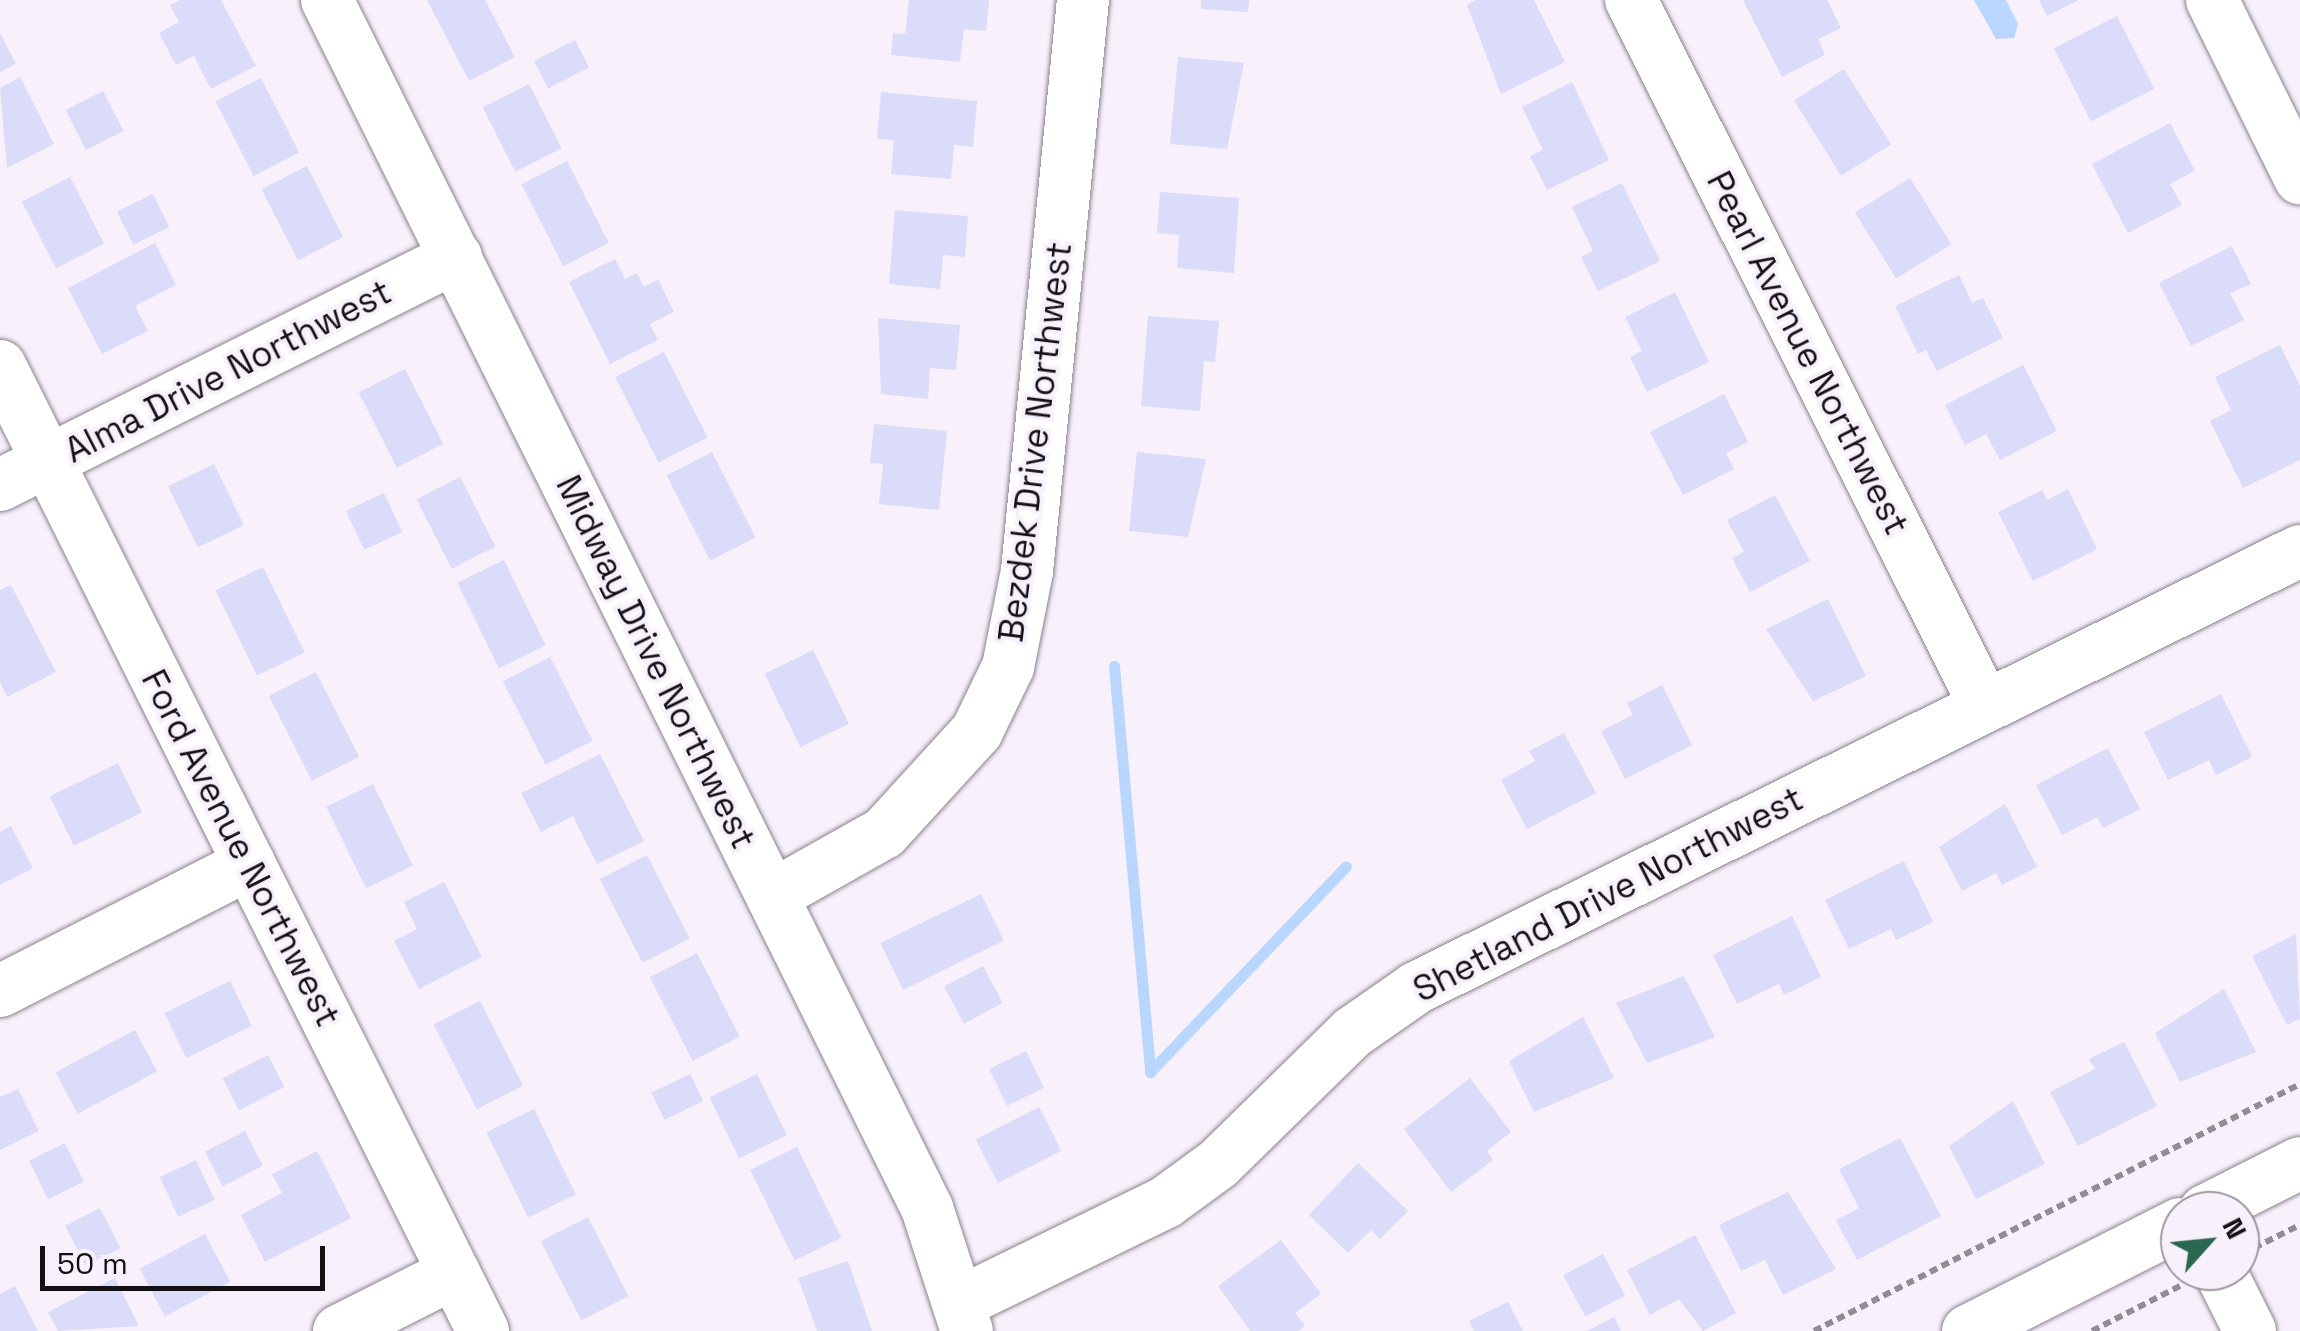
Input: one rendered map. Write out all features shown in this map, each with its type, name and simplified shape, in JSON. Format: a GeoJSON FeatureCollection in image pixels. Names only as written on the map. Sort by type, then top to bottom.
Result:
{"type":"FeatureCollection","features":[{"type":"Feature","properties":{"kind":"street","name":"Midway Drive Northwest"},"geometry":{"type":"LineString","coordinates":[[327,0],[927,1208],[964,1316]]}},
{"type":"Feature","properties":{"kind":"street","name":"Bezdek Drive Northwest"},"geometry":{"type":"LineString","coordinates":[[772,896],[884,833],[978,731],[1008,666],[1027,571],[1082,0]]}},
{"type":"Feature","properties":{"kind":"street","name":"Pearl Avenue Northwest"},"geometry":{"type":"LineString","coordinates":[[1631,0],[1985,706]]}},
{"type":"Feature","properties":{"kind":"street"},"geometry":{"type":"LineString","coordinates":[[2212,0],[2300,178]]}},
{"type":"Feature","properties":{"kind":"street","name":"Alma Drive Northwest"},"geometry":{"type":"LineString","coordinates":[[0,485],[456,257]]}},
{"type":"Feature","properties":{"kind":"street","name":"Ford Avenue Northwest"},"geometry":{"type":"LineString","coordinates":[[0,366],[483,1331]]}},
{"type":"Feature","properties":{"kind":"street","name":"Shetland Drive Northwest"},"geometry":{"type":"LineString","coordinates":[[964,1316],[1166,1202],[1218,1164],[1353,1032],[1416,988],[2300,551]]}},
{"type":"Feature","properties":{"kind":"street"},"geometry":{"type":"LineString","coordinates":[[0,991],[249,864]]}},
{"type":"Feature","properties":{"kind":"street"},"geometry":{"type":"LineString","coordinates":[[2244,1191],[2300,1162]]}},
{"type":"Feature","properties":{"kind":"street"},"geometry":{"type":"LineString","coordinates":[[1968,1331],[2160,1234]]}},
{"type":"Feature","properties":{"kind":"street"},"geometry":{"type":"LineString","coordinates":[[339,1331],[454,1274]]}},
{"type":"Feature","properties":{"kind":"street"},"geometry":{"type":"LineString","coordinates":[[2219,1291],[2250,1331]]}},
{"type":"Feature","properties":{"kind":"path"},"geometry":{"type":"LineString","coordinates":[[1814,1331],[2300,1084]]}},
{"type":"Feature","properties":{"kind":"path"},"geometry":{"type":"LineString","coordinates":[[2260,1246],[2300,1225]]}},
{"type":"Feature","properties":{"kind":"path"},"geometry":{"type":"LineString","coordinates":[[2092,1331],[2174,1291]]}},
{"type":"Feature","properties":{"kind":"water"},"geometry":{"type":"Polygon","coordinates":[[[1974,0],[2006,0],[2018,24],[2014,38],[1996,39],[1974,0]]]}},
{"type":"Feature","properties":{"kind":"building"},"geometry":{"type":"Polygon","coordinates":[[[180,0],[221,0],[256,66],[211,89],[194,56],[176,65],[159,33],[179,22],[170,5],[180,0]]]}},
{"type":"Feature","properties":{"kind":"building"},"geometry":{"type":"Polygon","coordinates":[[[427,0],[485,0],[515,57],[469,81],[427,0]]]}},
{"type":"Feature","properties":{"kind":"building"},"geometry":{"type":"Polygon","coordinates":[[[909,0],[989,0],[986,31],[964,29],[960,62],[891,55],[893,33],[905,34],[909,0]]]}},
{"type":"Feature","properties":{"kind":"building"},"geometry":{"type":"Polygon","coordinates":[[[1201,0],[1249,0],[1248,12],[1201,9],[1201,0]]]}},
{"type":"Feature","properties":{"kind":"building"},"geometry":{"type":"Polygon","coordinates":[[[1476,0],[1534,0],[1565,62],[1501,94],[1467,5],[1476,0]]]}},
{"type":"Feature","properties":{"kind":"building"},"geometry":{"type":"Polygon","coordinates":[[[1743,0],[1827,0],[1841,28],[1818,39],[1825,55],[1782,77],[1743,0]]]}},
{"type":"Feature","properties":{"kind":"building"},"geometry":{"type":"Polygon","coordinates":[[[2039,0],[2079,0],[2047,16],[2039,0]]]}},
{"type":"Feature","properties":{"kind":"building"},"geometry":{"type":"Polygon","coordinates":[[[2117,16],[2154,89],[2091,121],[2054,48],[2117,16]]]}},
{"type":"Feature","properties":{"kind":"building"},"geometry":{"type":"Polygon","coordinates":[[[0,33],[16,64],[0,72],[0,33]]]}},
{"type":"Feature","properties":{"kind":"building"},"geometry":{"type":"Polygon","coordinates":[[[575,40],[589,68],[548,89],[534,61],[575,40]]]}},
{"type":"Feature","properties":{"kind":"building"},"geometry":{"type":"Polygon","coordinates":[[[1178,57],[1244,63],[1227,149],[1170,144],[1178,57]]]}},
{"type":"Feature","properties":{"kind":"building"},"geometry":{"type":"Polygon","coordinates":[[[1844,69],[1891,144],[1841,176],[1794,100],[1844,69]]]}},
{"type":"Feature","properties":{"kind":"building"},"geometry":{"type":"Polygon","coordinates":[[[20,77],[54,144],[7,168],[0,88],[20,77]]]}},
{"type":"Feature","properties":{"kind":"building"},"geometry":{"type":"Polygon","coordinates":[[[261,78],[299,153],[254,176],[216,101],[261,78]]]}},
{"type":"Feature","properties":{"kind":"building"},"geometry":{"type":"Polygon","coordinates":[[[1572,82],[1609,160],[1547,190],[1530,156],[1543,150],[1522,107],[1572,82]]]}},
{"type":"Feature","properties":{"kind":"building"},"geometry":{"type":"Polygon","coordinates":[[[529,84],[562,148],[515,172],[483,108],[529,84]]]}},
{"type":"Feature","properties":{"kind":"building"},"geometry":{"type":"Polygon","coordinates":[[[103,91],[123,131],[86,150],[66,110],[103,91]]]}},
{"type":"Feature","properties":{"kind":"building"},"geometry":{"type":"Polygon","coordinates":[[[881,92],[977,101],[973,147],[954,145],[951,179],[891,174],[894,140],[877,139],[881,92]]]}},
{"type":"Feature","properties":{"kind":"building"},"geometry":{"type":"Polygon","coordinates":[[[2170,123],[2195,171],[2170,184],[2182,205],[2128,233],[2092,164],[2170,123]]]}},
{"type":"Feature","properties":{"kind":"building"},"geometry":{"type":"Polygon","coordinates":[[[567,161],[609,243],[563,266],[522,184],[567,161]]]}},
{"type":"Feature","properties":{"kind":"building"},"geometry":{"type":"Polygon","coordinates":[[[307,166],[343,237],[298,260],[262,189],[307,166]]]}},
{"type":"Feature","properties":{"kind":"building"},"geometry":{"type":"Polygon","coordinates":[[[70,177],[104,244],[56,268],[22,202],[70,177]]]}},
{"type":"Feature","properties":{"kind":"building"},"geometry":{"type":"Polygon","coordinates":[[[1910,178],[1951,244],[1896,279],[1855,212],[1910,178]]]}},
{"type":"Feature","properties":{"kind":"building"},"geometry":{"type":"Polygon","coordinates":[[[1622,183],[1660,261],[1598,291],[1581,257],[1593,251],[1572,207],[1622,183]]]}},
{"type":"Feature","properties":{"kind":"building"},"geometry":{"type":"Polygon","coordinates":[[[1160,192],[1239,198],[1234,273],[1177,268],[1179,235],[1157,233],[1160,192]]]}},
{"type":"Feature","properties":{"kind":"building"},"geometry":{"type":"Polygon","coordinates":[[[153,194],[169,227],[133,245],[117,212],[153,194]]]}},
{"type":"Feature","properties":{"kind":"building"},"geometry":{"type":"Polygon","coordinates":[[[895,210],[968,216],[965,257],[943,255],[940,289],[889,284],[895,210]]]}},
{"type":"Feature","properties":{"kind":"building"},"geometry":{"type":"Polygon","coordinates":[[[155,243],[176,285],[135,306],[148,331],[102,354],[68,288],[155,243]]]}},
{"type":"Feature","properties":{"kind":"building"},"geometry":{"type":"Polygon","coordinates":[[[2232,246],[2251,284],[2230,293],[2244,320],[2191,346],[2159,283],[2232,246]]]}},
{"type":"Feature","properties":{"kind":"building"},"geometry":{"type":"Polygon","coordinates":[[[615,259],[625,279],[637,273],[644,287],[658,279],[674,312],[650,324],[658,340],[610,364],[569,282],[615,259]]]}},
{"type":"Feature","properties":{"kind":"building"},"geometry":{"type":"Polygon","coordinates":[[[1959,275],[1972,303],[1983,298],[2003,338],[1937,371],[1926,350],[1918,354],[1895,306],[1959,275]]]}},
{"type":"Feature","properties":{"kind":"building"},"geometry":{"type":"Polygon","coordinates":[[[1675,292],[1709,362],[1647,392],[1630,357],[1642,351],[1625,317],[1675,292]]]}},
{"type":"Feature","properties":{"kind":"building"},"geometry":{"type":"Polygon","coordinates":[[[1148,316],[1219,321],[1215,362],[1204,361],[1200,411],[1141,406],[1148,316]]]}},
{"type":"Feature","properties":{"kind":"building"},"geometry":{"type":"Polygon","coordinates":[[[878,318],[960,325],[956,370],[930,368],[928,399],[881,394],[878,318]]]}},
{"type":"Feature","properties":{"kind":"building"},"geometry":{"type":"Polygon","coordinates":[[[2280,345],[2300,386],[2300,460],[2243,488],[2210,421],[2231,410],[2215,377],[2280,345]]]}},
{"type":"Feature","properties":{"kind":"building"},"geometry":{"type":"Polygon","coordinates":[[[664,352],[708,438],[659,463],[615,377],[664,352]]]}},
{"type":"Feature","properties":{"kind":"building"},"geometry":{"type":"Polygon","coordinates":[[[2023,365],[2057,431],[2000,460],[1986,434],[1965,445],[1945,405],[2023,365]]]}},
{"type":"Feature","properties":{"kind":"building"},"geometry":{"type":"Polygon","coordinates":[[[405,369],[443,444],[397,467],[359,393],[405,369]]]}},
{"type":"Feature","properties":{"kind":"building"},"geometry":{"type":"Polygon","coordinates":[[[1724,394],[1748,442],[1726,453],[1734,469],[1683,495],[1650,432],[1724,394]]]}},
{"type":"Feature","properties":{"kind":"building"},"geometry":{"type":"Polygon","coordinates":[[[874,424],[947,431],[939,510],[879,504],[883,464],[870,463],[874,424]]]}},
{"type":"Feature","properties":{"kind":"building"},"geometry":{"type":"Polygon","coordinates":[[[712,452],[756,538],[710,561],[667,475],[712,452]]]}},
{"type":"Feature","properties":{"kind":"building"},"geometry":{"type":"Polygon","coordinates":[[[1137,452],[1206,459],[1188,537],[1129,531],[1137,452]]]}},
{"type":"Feature","properties":{"kind":"building"},"geometry":{"type":"Polygon","coordinates":[[[214,464],[244,525],[198,547],[168,486],[214,464]]]}},
{"type":"Feature","properties":{"kind":"building"},"geometry":{"type":"Polygon","coordinates":[[[460,477],[495,546],[452,569],[416,499],[460,477]]]}},
{"type":"Feature","properties":{"kind":"building"},"geometry":{"type":"Polygon","coordinates":[[[2068,489],[2097,549],[2033,581],[1998,512],[2042,490],[2047,500],[2068,489]]]}},
{"type":"Feature","properties":{"kind":"building"},"geometry":{"type":"Polygon","coordinates":[[[384,493],[402,532],[364,550],[346,511],[384,493]]]}},
{"type":"Feature","properties":{"kind":"building"},"geometry":{"type":"Polygon","coordinates":[[[1775,495],[1810,561],[1750,592],[1732,558],[1744,552],[1727,520],[1775,495]]]}},
{"type":"Feature","properties":{"kind":"building"},"geometry":{"type":"Polygon","coordinates":[[[504,560],[546,645],[499,668],[457,583],[504,560]]]}},
{"type":"Feature","properties":{"kind":"building"},"geometry":{"type":"Polygon","coordinates":[[[263,567],[305,652],[257,676],[215,590],[263,567]]]}},
{"type":"Feature","properties":{"kind":"building"},"geometry":{"type":"Polygon","coordinates":[[[11,585],[56,672],[7,697],[0,682],[0,590],[11,585]]]}},
{"type":"Feature","properties":{"kind":"building"},"geometry":{"type":"Polygon","coordinates":[[[1828,599],[1866,676],[1813,701],[1766,629],[1828,599]]]}},
{"type":"Feature","properties":{"kind":"building"},"geometry":{"type":"Polygon","coordinates":[[[813,650],[849,724],[800,747],[764,674],[813,650]]]}},
{"type":"Feature","properties":{"kind":"building"},"geometry":{"type":"Polygon","coordinates":[[[550,657],[593,741],[545,765],[503,681],[550,657]]]}},
{"type":"Feature","properties":{"kind":"building"},"geometry":{"type":"Polygon","coordinates":[[[316,672],[359,757],[312,781],[269,696],[316,672]]]}},
{"type":"Feature","properties":{"kind":"building"},"geometry":{"type":"Polygon","coordinates":[[[1662,685],[1692,745],[1625,779],[1601,731],[1633,715],[1627,703],[1662,685]]]}},
{"type":"Feature","properties":{"kind":"building"},"geometry":{"type":"Polygon","coordinates":[[[2221,694],[2252,757],[2216,775],[2209,760],[2168,780],[2144,732],[2221,694]]]}},
{"type":"Feature","properties":{"kind":"building"},"geometry":{"type":"Polygon","coordinates":[[[1564,733],[1596,793],[1527,829],[1501,780],[1535,761],[1529,751],[1564,733]]]}},
{"type":"Feature","properties":{"kind":"building"},"geometry":{"type":"Polygon","coordinates":[[[2108,748],[2140,809],[2103,828],[2097,817],[2062,835],[2036,785],[2108,748]]]}},
{"type":"Feature","properties":{"kind":"building"},"geometry":{"type":"Polygon","coordinates":[[[600,754],[644,841],[597,864],[573,816],[541,832],[521,793],[600,754]]]}},
{"type":"Feature","properties":{"kind":"building"},"geometry":{"type":"Polygon","coordinates":[[[118,763],[142,812],[74,846],[50,796],[118,763]]]}},
{"type":"Feature","properties":{"kind":"building"},"geometry":{"type":"Polygon","coordinates":[[[373,784],[413,866],[366,889],[326,807],[373,784]]]}},
{"type":"Feature","properties":{"kind":"building"},"geometry":{"type":"Polygon","coordinates":[[[2005,804],[2037,867],[2002,885],[1996,873],[1962,891],[1939,847],[2005,804]]]}},
{"type":"Feature","properties":{"kind":"building"},"geometry":{"type":"Polygon","coordinates":[[[11,826],[33,868],[0,885],[0,832],[11,826]]]}},
{"type":"Feature","properties":{"kind":"building"},"geometry":{"type":"Polygon","coordinates":[[[647,855],[690,939],[642,963],[600,879],[647,855]]]}},
{"type":"Feature","properties":{"kind":"building"},"geometry":{"type":"Polygon","coordinates":[[[1904,861],[1933,922],[1896,940],[1891,929],[1849,949],[1825,900],[1904,861]]]}},
{"type":"Feature","properties":{"kind":"building"},"geometry":{"type":"Polygon","coordinates":[[[444,882],[482,957],[419,989],[394,941],[417,929],[404,902],[444,882]]]}},
{"type":"Feature","properties":{"kind":"building"},"geometry":{"type":"Polygon","coordinates":[[[981,894],[1004,941],[903,990],[880,943],[981,894]]]}},
{"type":"Feature","properties":{"kind":"building"},"geometry":{"type":"Polygon","coordinates":[[[1792,916],[1821,977],[1784,995],[1779,984],[1737,1004],[1713,955],[1792,916]]]}},
{"type":"Feature","properties":{"kind":"building"},"geometry":{"type":"Polygon","coordinates":[[[2296,934],[2300,1019],[2287,1025],[2252,956],[2296,934]]]}},
{"type":"Feature","properties":{"kind":"building"},"geometry":{"type":"Polygon","coordinates":[[[697,953],[740,1037],[692,1061],[650,977],[697,953]]]}},
{"type":"Feature","properties":{"kind":"building"},"geometry":{"type":"Polygon","coordinates":[[[983,966],[1003,1003],[964,1024],[944,987],[983,966]]]}},
{"type":"Feature","properties":{"kind":"building"},"geometry":{"type":"Polygon","coordinates":[[[1684,976],[1715,1037],[1647,1063],[1616,1003],[1684,976]]]}},
{"type":"Feature","properties":{"kind":"building"},"geometry":{"type":"Polygon","coordinates":[[[230,981],[252,1026],[186,1058],[164,1013],[230,981]]]}},
{"type":"Feature","properties":{"kind":"building"},"geometry":{"type":"Polygon","coordinates":[[[2224,989],[2256,1052],[2180,1082],[2155,1033],[2224,989]]]}},
{"type":"Feature","properties":{"kind":"building"},"geometry":{"type":"Polygon","coordinates":[[[480,1001],[523,1086],[477,1109],[434,1025],[480,1001]]]}},
{"type":"Feature","properties":{"kind":"building"},"geometry":{"type":"Polygon","coordinates":[[[1583,1017],[1614,1078],[1534,1112],[1509,1061],[1583,1017]]]}},
{"type":"Feature","properties":{"kind":"building"},"geometry":{"type":"Polygon","coordinates":[[[135,1030],[157,1071],[78,1114],[56,1072],[135,1030]]]}},
{"type":"Feature","properties":{"kind":"building"},"geometry":{"type":"Polygon","coordinates":[[[2124,1042],[2157,1106],[2078,1146],[2050,1092],[2095,1069],[2089,1059],[2124,1042]]]}},
{"type":"Feature","properties":{"kind":"building"},"geometry":{"type":"Polygon","coordinates":[[[1026,1051],[1044,1088],[1007,1106],[989,1069],[1026,1051]]]}},
{"type":"Feature","properties":{"kind":"building"},"geometry":{"type":"Polygon","coordinates":[[[268,1055],[284,1087],[239,1110],[223,1078],[268,1055]]]}},
{"type":"Feature","properties":{"kind":"building"},"geometry":{"type":"Polygon","coordinates":[[[690,1074],[703,1101],[665,1120],[651,1093],[690,1074]]]}},
{"type":"Feature","properties":{"kind":"building"},"geometry":{"type":"Polygon","coordinates":[[[757,1074],[787,1135],[739,1158],[709,1097],[757,1074]]]}},
{"type":"Feature","properties":{"kind":"building"},"geometry":{"type":"Polygon","coordinates":[[[1470,1078],[1511,1132],[1487,1151],[1493,1160],[1451,1192],[1404,1129],[1470,1078]]]}},
{"type":"Feature","properties":{"kind":"building"},"geometry":{"type":"Polygon","coordinates":[[[18,1089],[39,1131],[0,1150],[0,1097],[18,1089]]]}},
{"type":"Feature","properties":{"kind":"building"},"geometry":{"type":"Polygon","coordinates":[[[2013,1101],[2045,1164],[1976,1199],[1949,1146],[2013,1101]]]}},
{"type":"Feature","properties":{"kind":"building"},"geometry":{"type":"Polygon","coordinates":[[[1039,1107],[1061,1151],[998,1183],[976,1139],[1039,1107]]]}},
{"type":"Feature","properties":{"kind":"building"},"geometry":{"type":"Polygon","coordinates":[[[534,1109],[576,1194],[528,1218],[486,1132],[534,1109]]]}},
{"type":"Feature","properties":{"kind":"building"},"geometry":{"type":"Polygon","coordinates":[[[245,1131],[263,1166],[223,1186],[205,1151],[245,1131]]]}},
{"type":"Feature","properties":{"kind":"building"},"geometry":{"type":"Polygon","coordinates":[[[1900,1138],[1941,1216],[1857,1260],[1836,1220],[1859,1208],[1839,1169],[1900,1138]]]}},
{"type":"Feature","properties":{"kind":"building"},"geometry":{"type":"Polygon","coordinates":[[[65,1143],[84,1182],[48,1199],[29,1161],[65,1143]]]}},
{"type":"Feature","properties":{"kind":"building"},"geometry":{"type":"Polygon","coordinates":[[[797,1147],[841,1238],[795,1261],[750,1170],[797,1147]]]}},
{"type":"Feature","properties":{"kind":"building"},"geometry":{"type":"Polygon","coordinates":[[[317,1151],[351,1218],[265,1262],[241,1215],[282,1193],[272,1174],[317,1151]]]}},
{"type":"Feature","properties":{"kind":"building"},"geometry":{"type":"Polygon","coordinates":[[[196,1160],[215,1200],[178,1217],[160,1177],[196,1160]]]}},
{"type":"Feature","properties":{"kind":"building"},"geometry":{"type":"Polygon","coordinates":[[[1358,1163],[1408,1211],[1380,1239],[1371,1230],[1348,1253],[1309,1215],[1358,1163]]]}},
{"type":"Feature","properties":{"kind":"building"},"geometry":{"type":"Polygon","coordinates":[[[1788,1192],[1836,1269],[1783,1295],[1765,1260],[1741,1271],[1719,1225],[1788,1192]]]}},
{"type":"Feature","properties":{"kind":"building"},"geometry":{"type":"Polygon","coordinates":[[[100,1208],[120,1248],[86,1266],[65,1226],[100,1208]]]}},
{"type":"Feature","properties":{"kind":"building"},"geometry":{"type":"Polygon","coordinates":[[[588,1217],[628,1296],[581,1320],[541,1241],[588,1217]]]}},
{"type":"Feature","properties":{"kind":"building"},"geometry":{"type":"Polygon","coordinates":[[[205,1234],[230,1282],[165,1316],[140,1269],[205,1234]]]}},
{"type":"Feature","properties":{"kind":"building"},"geometry":{"type":"Polygon","coordinates":[[[1695,1235],[1736,1313],[1703,1331],[1679,1299],[1650,1315],[1627,1270],[1695,1235]]]}},
{"type":"Feature","properties":{"kind":"building"},"geometry":{"type":"Polygon","coordinates":[[[1281,1240],[1321,1294],[1295,1313],[1305,1326],[1298,1331],[1250,1331],[1218,1286],[1281,1240]]]}},
{"type":"Feature","properties":{"kind":"building"},"geometry":{"type":"Polygon","coordinates":[[[1603,1254],[1625,1295],[1585,1317],[1563,1275],[1603,1254]]]}},
{"type":"Feature","properties":{"kind":"building"},"geometry":{"type":"Polygon","coordinates":[[[848,1261],[872,1331],[817,1331],[798,1278],[848,1261]]]}},
{"type":"Feature","properties":{"kind":"building"},"geometry":{"type":"Polygon","coordinates":[[[115,1278],[139,1326],[58,1331],[48,1312],[115,1278]]]}},
{"type":"Feature","properties":{"kind":"building"},"geometry":{"type":"Polygon","coordinates":[[[15,1286],[38,1331],[0,1331],[0,1294],[15,1286]]]}},
{"type":"Feature","properties":{"kind":"building"},"geometry":{"type":"Polygon","coordinates":[[[1508,1302],[1523,1331],[1474,1331],[1469,1321],[1508,1302]]]}},
{"type":"Feature","properties":{"kind":"building"},"geometry":{"type":"Polygon","coordinates":[[[1614,1317],[1621,1331],[1587,1331],[1614,1317]]]}},
{"type":"Feature","properties":{"kind":"waterway"},"geometry":{"type":"LineString","coordinates":[[1114,666],[1150,1072]]}},
{"type":"Feature","properties":{"kind":"waterway"},"geometry":{"type":"LineString","coordinates":[[1150,1072],[1346,866]]}}]}
